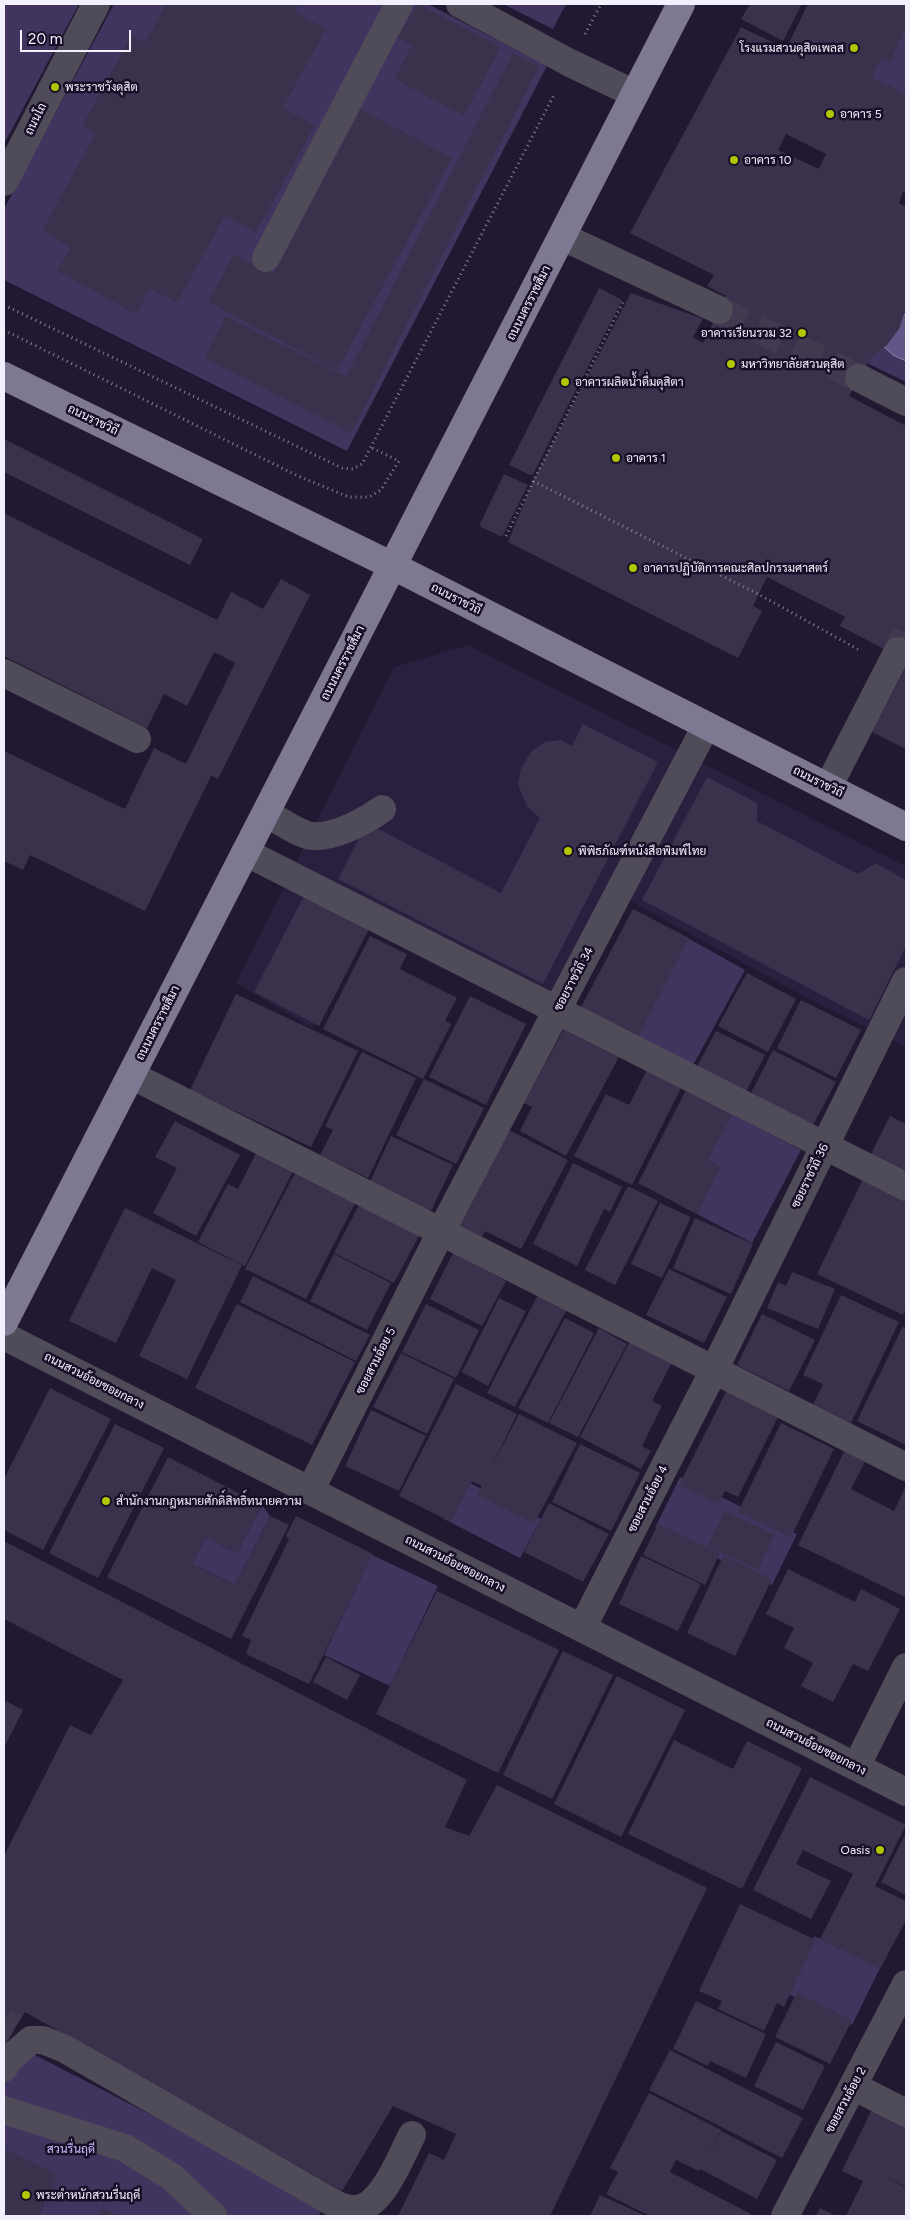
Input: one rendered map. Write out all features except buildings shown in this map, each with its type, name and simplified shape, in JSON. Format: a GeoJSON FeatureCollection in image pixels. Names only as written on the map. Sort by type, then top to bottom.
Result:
{"type":"FeatureCollection","features":[{"type":"Feature","properties":{"kind":"main road","name":"ถนนนครราชสีมา"},"geometry":{"type":"LineString","coordinates":[[4,1322],[681,4]]}},
{"type":"Feature","properties":{"kind":"main road","name":"ถนนราชวิถี"},"geometry":{"type":"LineString","coordinates":[[4,376],[393,566],[906,827]]}},
{"type":"Feature","properties":{"kind":"street","name":"ถนนโถ"},"geometry":{"type":"LineString","coordinates":[[4,182],[96,4]]}},
{"type":"Feature","properties":{"kind":"street"},"geometry":{"type":"LineString","coordinates":[[266,258],[399,4]]}},
{"type":"Feature","properties":{"kind":"street"},"geometry":{"type":"LineString","coordinates":[[460,4],[570,63],[635,94]]}},
{"type":"Feature","properties":{"kind":"street"},"geometry":{"type":"LineString","coordinates":[[563,237],[719,310]]}},
{"type":"Feature","properties":{"kind":"street"},"geometry":{"type":"LineString","coordinates":[[859,378],[906,402]]}},
{"type":"Feature","properties":{"kind":"street"},"geometry":{"type":"LineString","coordinates":[[828,787],[894,659]]}},
{"type":"Feature","properties":{"kind":"street"},"geometry":{"type":"LineString","coordinates":[[4,673],[137,739]]}},
{"type":"Feature","properties":{"kind":"street","name":"ซอยราชวิถี 34"},"geometry":{"type":"LineString","coordinates":[[441,1232],[706,726]]}},
{"type":"Feature","properties":{"kind":"street"},"geometry":{"type":"LineString","coordinates":[[266,812],[300,832],[320,837],[334,833],[374,815],[382,809]]}},
{"type":"Feature","properties":{"kind":"street"},"geometry":{"type":"LineString","coordinates":[[245,852],[906,1187]]}},
{"type":"Feature","properties":{"kind":"street","name":"ซอยราชวิถี 36"},"geometry":{"type":"LineString","coordinates":[[714,1370],[906,981]]}},
{"type":"Feature","properties":{"kind":"street"},"geometry":{"type":"LineString","coordinates":[[131,1075],[906,1468]]}},
{"type":"Feature","properties":{"kind":"street","name":"ซอยสวนอ้อย 5"},"geometry":{"type":"LineString","coordinates":[[310,1491],[441,1232]]}},
{"type":"Feature","properties":{"kind":"street","name":"ถนนสวนอ้อยซอยกลาง"},"geometry":{"type":"LineString","coordinates":[[4,1336],[906,1792]]}},
{"type":"Feature","properties":{"kind":"street","name":"ซอยสวนอ้อย 4"},"geometry":{"type":"LineString","coordinates":[[582,1628],[714,1370]]}},
{"type":"Feature","properties":{"kind":"street"},"geometry":{"type":"LineString","coordinates":[[856,1767],[906,1668]]}},
{"type":"Feature","properties":{"kind":"street","name":"ซอยสวนอ้อย 2"},"geometry":{"type":"LineString","coordinates":[[785,2216],[906,1984]]}},
{"type":"Feature","properties":{"kind":"street"},"geometry":{"type":"LineString","coordinates":[[4,2068],[23,2034],[65,2049],[337,2205],[354,2210],[374,2201],[386,2186],[412,2135]]}},
{"type":"Feature","properties":{"kind":"street"},"geometry":{"type":"LineString","coordinates":[[854,2086],[906,2113]]}},
{"type":"Feature","properties":{"kind":"street"},"geometry":{"type":"LineString","coordinates":[[4,2110],[125,2148],[172,2177],[213,2216]]}},
{"type":"Feature","properties":{"kind":"path"},"geometry":{"type":"LineString","coordinates":[[4,305],[342,468],[353,469],[362,464],[601,4]]}},
{"type":"Feature","properties":{"kind":"path"},"geometry":{"type":"LineString","coordinates":[[506,536],[638,272]]}},
{"type":"Feature","properties":{"kind":"path"},"geometry":{"type":"LineString","coordinates":[[4,330],[298,476],[349,497],[369,497],[381,490],[399,461],[370,447]]}},
{"type":"Feature","properties":{"kind":"path"},"geometry":{"type":"LineString","coordinates":[[533,481],[758,594],[894,659]]}},
{"type":"Feature","properties":{"kind":"shaded area"},"geometry":{"type":"Polygon","coordinates":[[[887,307],[906,315],[906,361],[893,355],[882,345],[887,307]]]}},
{"type":"Feature","properties":{"kind":"shaded area"},"geometry":{"type":"Polygon","coordinates":[[[468,645],[906,866],[906,1047],[796,992],[612,891],[541,1014],[368,930],[313,1028],[236,983],[394,667],[468,645]]]}},
{"type":"Feature","properties":{"kind":"green space"},"geometry":{"type":"Polygon","coordinates":[[[4,4],[79,4],[4,144],[4,4]]]}},
{"type":"Feature","properties":{"kind":"green space"},"geometry":{"type":"Polygon","coordinates":[[[114,4],[428,4],[547,66],[347,451],[4,280],[4,209],[114,4]]]}},
{"type":"Feature","properties":{"kind":"green space"},"geometry":{"type":"Polygon","coordinates":[[[503,4],[566,4],[553,29],[503,4]]]}},
{"type":"Feature","properties":{"kind":"green space"},"geometry":{"type":"Polygon","coordinates":[[[893,4],[906,4],[906,111],[855,83],[893,4]]]}},
{"type":"Feature","properties":{"kind":"green space"},"geometry":{"type":"Polygon","coordinates":[[[893,294],[906,301],[906,382],[861,360],[893,294]]]}},
{"type":"Feature","properties":{"kind":"green space"},"geometry":{"type":"Polygon","coordinates":[[[684,936],[745,970],[691,1069],[629,1035],[684,936]]]}},
{"type":"Feature","properties":{"kind":"green space"},"geometry":{"type":"Polygon","coordinates":[[[724,1110],[801,1150],[752,1243],[674,1202],[724,1110]]]}},
{"type":"Feature","properties":{"kind":"green space"},"geometry":{"type":"Polygon","coordinates":[[[680,1477],[797,1534],[772,1585],[655,1528],[680,1477]]]}},
{"type":"Feature","properties":{"kind":"green space"},"geometry":{"type":"Polygon","coordinates":[[[464,1480],[541,1519],[520,1558],[444,1519],[464,1480]]]}},
{"type":"Feature","properties":{"kind":"green space"},"geometry":{"type":"Polygon","coordinates":[[[262,1505],[270,1516],[235,1585],[192,1564],[206,1537],[237,1553],[262,1505]]]}},
{"type":"Feature","properties":{"kind":"green space"},"geometry":{"type":"Polygon","coordinates":[[[372,1555],[438,1586],[390,1686],[324,1655],[372,1555]]]}},
{"type":"Feature","properties":{"kind":"green space"},"geometry":{"type":"Polygon","coordinates":[[[814,1936],[880,1968],[852,2025],[786,1993],[814,1936]]]}},
{"type":"Feature","properties":{"kind":"green space","name":"สวนรื่นฤดี"},"geometry":{"type":"Polygon","coordinates":[[[4,2039],[324,2204],[319,2216],[4,2216],[4,2039]]]}},
{"type":"Feature","properties":{"kind":"tunnel"},"geometry":{"type":"LineString","coordinates":[[719,310],[859,378]]}},
{"type":"Feature","properties":{"kind":"tunnel"},"geometry":{"type":"LineString","coordinates":[[898,651],[906,633]]}},
{"type":"Feature","properties":{"kind":"tunnel"},"geometry":{"type":"LineString","coordinates":[[4,2022],[15,2028]]}},
{"type":"Feature","properties":{"kind":"place","name":"โรงแรมสวนดุสิตเพลส"},"geometry":{"type":"Point","coordinates":[854,48]}},
{"type":"Feature","properties":{"kind":"place","name":"พระราชวังดุสิต"},"geometry":{"type":"Point","coordinates":[55,87]}},
{"type":"Feature","properties":{"kind":"place","name":"อาคาร 5"},"geometry":{"type":"Point","coordinates":[830,114]}},
{"type":"Feature","properties":{"kind":"place","name":"อาคาร 10"},"geometry":{"type":"Point","coordinates":[734,160]}},
{"type":"Feature","properties":{"kind":"place","name":"อาคารเรียนรวม 32"},"geometry":{"type":"Point","coordinates":[802,333]}},
{"type":"Feature","properties":{"kind":"place","name":"มหาวิทยาลัยสวนดุสิต"},"geometry":{"type":"Point","coordinates":[731,364]}},
{"type":"Feature","properties":{"kind":"place","name":"อาคารผลิตน้ำดื่มดุสิตา"},"geometry":{"type":"Point","coordinates":[565,382]}},
{"type":"Feature","properties":{"kind":"place","name":"อาคาร 1"},"geometry":{"type":"Point","coordinates":[616,458]}},
{"type":"Feature","properties":{"kind":"place","name":"อาคารปฏิบัติการคณะศิลปกรรมศาสตร์"},"geometry":{"type":"Point","coordinates":[633,568]}},
{"type":"Feature","properties":{"kind":"place","name":"พิพิธภัณฑ์หนังสือพิมพ์ไทย"},"geometry":{"type":"Point","coordinates":[568,851]}},
{"type":"Feature","properties":{"kind":"place","name":"สำนักงานกฎหมายศักดิ์สิทธิ์ทนายความ"},"geometry":{"type":"Point","coordinates":[106,1501]}},
{"type":"Feature","properties":{"kind":"place","name":"Oasis"},"geometry":{"type":"Point","coordinates":[880,1850]}},
{"type":"Feature","properties":{"kind":"place","name":"พระตำหนักสวนรื่นฤดี"},"geometry":{"type":"Point","coordinates":[26,2195]}}]}
